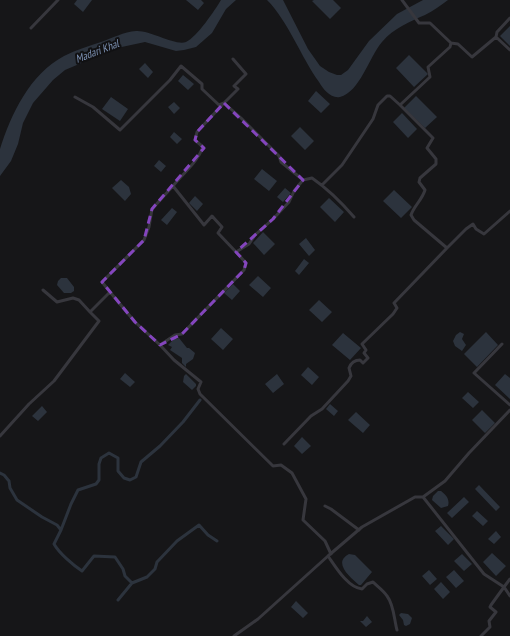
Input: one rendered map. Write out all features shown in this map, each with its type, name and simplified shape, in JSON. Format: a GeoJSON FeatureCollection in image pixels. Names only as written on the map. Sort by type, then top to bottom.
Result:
{"type":"FeatureCollection","features":[{"type":"Feature","properties":{"kind":"street"},"geometry":{"type":"LineString","coordinates":[[32,28],[58,0]]}},
{"type":"Feature","properties":{"kind":"street"},"geometry":{"type":"LineString","coordinates":[[402,0],[419,23],[430,23],[451,43],[458,44],[472,57],[496,37],[497,32],[510,18]]}},
{"type":"Feature","properties":{"kind":"street"},"geometry":{"type":"LineString","coordinates":[[496,37],[510,50]]}},
{"type":"Feature","properties":{"kind":"street"},"geometry":{"type":"LineString","coordinates":[[400,104],[430,77],[428,67],[450,47],[451,43]]}},
{"type":"Feature","properties":{"kind":"street"},"geometry":{"type":"LineString","coordinates":[[232,59],[246,74],[234,86],[238,89],[197,132],[195,140],[203,148],[192,166],[152,209],[149,227],[144,240],[102,282],[135,322],[174,360],[201,382],[198,389],[200,394],[243,438],[273,466],[281,465],[292,473],[306,499],[303,520],[325,541],[329,555],[338,570],[351,584],[362,589],[367,584],[373,582],[387,595],[393,611],[393,617],[397,630]]}},
{"type":"Feature","properties":{"kind":"street"},"geometry":{"type":"LineString","coordinates":[[75,97],[93,107],[120,130],[170,80],[181,66],[202,84],[202,89],[219,105],[224,103]]}},
{"type":"Feature","properties":{"kind":"street"},"geometry":{"type":"LineString","coordinates":[[322,185],[342,165],[373,119],[378,104],[387,96],[390,96],[400,104],[433,138],[427,148],[436,160],[436,164],[420,178],[419,182],[425,190],[411,215],[414,220],[446,248]]}},
{"type":"Feature","properties":{"kind":"street"},"geometry":{"type":"LineString","coordinates":[[224,103],[279,156],[281,162],[303,180]]}},
{"type":"Feature","properties":{"kind":"street"},"geometry":{"type":"LineString","coordinates":[[236,252],[249,244],[255,234],[278,214],[289,202],[294,191],[303,180],[312,178],[322,185],[331,192],[354,217]]}},
{"type":"Feature","properties":{"kind":"street"},"geometry":{"type":"LineString","coordinates":[[160,345],[175,335],[182,334],[244,270],[246,263],[218,233],[222,228],[212,216],[204,225],[173,186]]}},
{"type":"Feature","properties":{"kind":"street"},"geometry":{"type":"LineString","coordinates":[[284,444],[311,416],[322,409],[348,381],[351,376],[349,368],[352,362],[360,360],[363,363],[368,358],[364,353],[366,350],[362,344],[393,314],[398,308],[394,303],[446,248],[473,224],[476,229],[484,234],[510,211]]}},
{"type":"Feature","properties":{"kind":"street"},"geometry":{"type":"LineString","coordinates":[[0,436],[28,404],[54,381],[99,321],[78,300],[73,298],[57,302],[43,290]]}},
{"type":"Feature","properties":{"kind":"street"},"geometry":{"type":"LineString","coordinates":[[90,312],[110,292]]}},
{"type":"Feature","properties":{"kind":"street"},"geometry":{"type":"LineString","coordinates":[[502,344],[474,373],[510,406]]}},
{"type":"Feature","properties":{"kind":"street"},"geometry":{"type":"LineString","coordinates":[[234,636],[258,619],[358,530],[414,497],[423,497],[445,481],[469,453],[510,410]]}},
{"type":"Feature","properties":{"kind":"street"},"geometry":{"type":"LineString","coordinates":[[423,497],[484,574],[504,587],[510,596]]}},
{"type":"Feature","properties":{"kind":"street"},"geometry":{"type":"LineString","coordinates":[[325,506],[358,530]]}},
{"type":"Feature","properties":{"kind":"street"},"geometry":{"type":"LineString","coordinates":[[481,636],[490,627],[489,621],[496,612],[490,607],[491,605],[510,579]]}},
{"type":"Feature","properties":{"kind":"highlighted area"},"geometry":{"type":"Polygon","coordinates":[[[224,103],[303,180],[273,219],[236,252],[246,263],[244,270],[182,334],[160,345],[135,322],[102,282],[144,240],[152,209],[204,148],[195,140],[197,132],[224,103]]]}},
{"type":"Feature","properties":{"kind":"water"},"geometry":{"type":"Polygon","coordinates":[[[77,0],[92,0],[83,12],[74,4],[77,0]]]}},
{"type":"Feature","properties":{"kind":"water"},"geometry":{"type":"Polygon","coordinates":[[[186,0],[201,0],[204,3],[198,10],[186,0]]]}},
{"type":"Feature","properties":{"kind":"water","name":"Madari Khal"},"geometry":{"type":"Polygon","coordinates":[[[221,0],[236,0],[226,9],[212,33],[196,47],[176,51],[145,42],[117,48],[65,70],[53,80],[33,103],[23,123],[18,144],[11,161],[0,176],[0,149],[16,109],[32,84],[41,73],[52,64],[73,52],[118,35],[136,31],[142,31],[176,42],[186,42],[200,29],[221,0]]]}},
{"type":"Feature","properties":{"kind":"water"},"geometry":{"type":"Polygon","coordinates":[[[267,0],[283,0],[308,49],[320,66],[329,72],[341,75],[348,70],[369,41],[397,14],[423,0],[448,0],[437,8],[402,26],[387,37],[377,48],[359,81],[347,94],[337,97],[330,95],[323,88],[312,72],[281,18],[267,0]]]}},
{"type":"Feature","properties":{"kind":"water"},"geometry":{"type":"Polygon","coordinates":[[[333,0],[341,8],[330,19],[312,1],[333,0]]]}},
{"type":"Feature","properties":{"kind":"water"},"geometry":{"type":"Polygon","coordinates":[[[510,26],[510,46],[500,36],[510,26]]]}},
{"type":"Feature","properties":{"kind":"water"},"geometry":{"type":"Polygon","coordinates":[[[409,55],[428,74],[414,87],[396,68],[409,55]]]}},
{"type":"Feature","properties":{"kind":"water"},"geometry":{"type":"Polygon","coordinates":[[[145,63],[153,72],[148,78],[139,69],[145,63]]]}},
{"type":"Feature","properties":{"kind":"water"},"geometry":{"type":"Polygon","coordinates":[[[183,75],[194,84],[188,90],[178,81],[183,75]]]}},
{"type":"Feature","properties":{"kind":"water"},"geometry":{"type":"Polygon","coordinates":[[[316,91],[330,104],[321,113],[308,101],[316,91]]]}},
{"type":"Feature","properties":{"kind":"water"},"geometry":{"type":"Polygon","coordinates":[[[416,96],[437,117],[425,128],[404,108],[416,96]]]}},
{"type":"Feature","properties":{"kind":"water"},"geometry":{"type":"Polygon","coordinates":[[[111,97],[128,109],[120,121],[102,109],[111,97]]]}},
{"type":"Feature","properties":{"kind":"water"},"geometry":{"type":"Polygon","coordinates":[[[174,102],[180,108],[174,114],[168,107],[174,102]]]}},
{"type":"Feature","properties":{"kind":"water"},"geometry":{"type":"Polygon","coordinates":[[[402,113],[417,129],[408,138],[393,122],[402,113]]]}},
{"type":"Feature","properties":{"kind":"water"},"geometry":{"type":"Polygon","coordinates":[[[300,127],[314,141],[305,150],[291,136],[300,127]]]}},
{"type":"Feature","properties":{"kind":"water"},"geometry":{"type":"Polygon","coordinates":[[[174,132],[182,139],[177,144],[170,137],[174,132]]]}},
{"type":"Feature","properties":{"kind":"water"},"geometry":{"type":"Polygon","coordinates":[[[159,160],[166,166],[161,172],[154,166],[159,160]]]}},
{"type":"Feature","properties":{"kind":"water"},"geometry":{"type":"Polygon","coordinates":[[[262,169],[277,181],[269,191],[254,179],[262,169]]]}},
{"type":"Feature","properties":{"kind":"water"},"geometry":{"type":"Polygon","coordinates":[[[121,180],[129,187],[131,194],[125,201],[112,188],[121,180]]]}},
{"type":"Feature","properties":{"kind":"water"},"geometry":{"type":"Polygon","coordinates":[[[285,188],[291,193],[283,202],[277,197],[285,188]]]}},
{"type":"Feature","properties":{"kind":"water"},"geometry":{"type":"Polygon","coordinates":[[[394,190],[412,207],[401,218],[383,201],[394,190]]]}},
{"type":"Feature","properties":{"kind":"water"},"geometry":{"type":"Polygon","coordinates":[[[195,196],[203,204],[197,211],[189,203],[195,196]]]}},
{"type":"Feature","properties":{"kind":"water"},"geometry":{"type":"Polygon","coordinates":[[[329,198],[344,212],[335,222],[320,207],[329,198]]]}},
{"type":"Feature","properties":{"kind":"water"},"geometry":{"type":"Polygon","coordinates":[[[172,208],[177,212],[167,225],[161,220],[172,208]]]}},
{"type":"Feature","properties":{"kind":"water"},"geometry":{"type":"Polygon","coordinates":[[[263,232],[275,244],[264,255],[253,243],[263,232]]]}},
{"type":"Feature","properties":{"kind":"water"},"geometry":{"type":"Polygon","coordinates":[[[306,238],[315,250],[309,256],[299,244],[306,238]]]}},
{"type":"Feature","properties":{"kind":"water"},"geometry":{"type":"Polygon","coordinates":[[[304,259],[309,263],[299,275],[295,271],[304,259]]]}},
{"type":"Feature","properties":{"kind":"water"},"geometry":{"type":"Polygon","coordinates":[[[258,276],[271,288],[263,297],[249,285],[258,276]]]}},
{"type":"Feature","properties":{"kind":"water"},"geometry":{"type":"Polygon","coordinates":[[[61,278],[67,278],[74,287],[74,291],[71,293],[64,293],[57,285],[61,278]]]}},
{"type":"Feature","properties":{"kind":"water"},"geometry":{"type":"Polygon","coordinates":[[[233,284],[240,291],[232,300],[224,293],[233,284]]]}},
{"type":"Feature","properties":{"kind":"water"},"geometry":{"type":"Polygon","coordinates":[[[319,300],[332,312],[322,322],[309,310],[319,300]]]}},
{"type":"Feature","properties":{"kind":"water"},"geometry":{"type":"Polygon","coordinates":[[[221,328],[233,339],[223,350],[211,339],[221,328]]]}},
{"type":"Feature","properties":{"kind":"water"},"geometry":{"type":"Polygon","coordinates":[[[460,332],[464,334],[462,339],[466,345],[462,351],[455,346],[453,341],[456,335],[460,332]]]}},
{"type":"Feature","properties":{"kind":"water"},"geometry":{"type":"Polygon","coordinates":[[[486,332],[498,345],[477,367],[464,354],[486,332]]]}},
{"type":"Feature","properties":{"kind":"water"},"geometry":{"type":"Polygon","coordinates":[[[343,333],[361,348],[350,360],[332,345],[343,333]]]}},
{"type":"Feature","properties":{"kind":"water"},"geometry":{"type":"Polygon","coordinates":[[[179,338],[187,348],[195,353],[193,359],[186,364],[186,367],[182,363],[182,358],[170,350],[172,347],[168,345],[174,339],[179,338]]]}},
{"type":"Feature","properties":{"kind":"water"},"geometry":{"type":"Polygon","coordinates":[[[308,367],[319,377],[312,385],[301,375],[308,367]]]}},
{"type":"Feature","properties":{"kind":"water"},"geometry":{"type":"Polygon","coordinates":[[[125,373],[135,382],[130,387],[120,379],[125,373]]]}},
{"type":"Feature","properties":{"kind":"water"},"geometry":{"type":"Polygon","coordinates":[[[186,374],[196,384],[192,390],[183,382],[186,374]]]}},
{"type":"Feature","properties":{"kind":"water"},"geometry":{"type":"Polygon","coordinates":[[[277,374],[284,384],[273,393],[265,384],[277,374]]]}},
{"type":"Feature","properties":{"kind":"water"},"geometry":{"type":"Polygon","coordinates":[[[505,374],[510,378],[510,399],[495,385],[505,374]]]}},
{"type":"Feature","properties":{"kind":"water"},"geometry":{"type":"Polygon","coordinates":[[[468,392],[479,402],[473,408],[462,398],[468,392]]]}},
{"type":"Feature","properties":{"kind":"water"},"geometry":{"type":"Polygon","coordinates":[[[330,404],[338,411],[334,416],[326,409],[330,404]]]}},
{"type":"Feature","properties":{"kind":"water"},"geometry":{"type":"Polygon","coordinates":[[[42,406],[47,412],[38,421],[32,416],[42,406]]]}},
{"type":"Feature","properties":{"kind":"water"},"geometry":{"type":"Polygon","coordinates":[[[482,410],[495,423],[485,433],[472,420],[482,410]]]}},
{"type":"Feature","properties":{"kind":"water"},"geometry":{"type":"Polygon","coordinates":[[[356,412],[370,425],[363,433],[348,420],[356,412]]]}},
{"type":"Feature","properties":{"kind":"water"},"geometry":{"type":"Polygon","coordinates":[[[302,437],[311,446],[302,454],[294,446],[302,437]]]}},
{"type":"Feature","properties":{"kind":"water"},"geometry":{"type":"Polygon","coordinates":[[[479,485],[500,507],[496,511],[475,489],[479,485]]]}},
{"type":"Feature","properties":{"kind":"water"},"geometry":{"type":"Polygon","coordinates":[[[438,491],[441,491],[447,497],[448,506],[441,508],[432,500],[433,496],[438,491]]]}},
{"type":"Feature","properties":{"kind":"water"},"geometry":{"type":"Polygon","coordinates":[[[464,497],[469,502],[452,518],[447,513],[464,497]]]}},
{"type":"Feature","properties":{"kind":"water"},"geometry":{"type":"Polygon","coordinates":[[[477,511],[488,521],[483,526],[472,516],[477,511]]]}},
{"type":"Feature","properties":{"kind":"water"},"geometry":{"type":"Polygon","coordinates":[[[441,526],[454,539],[448,545],[435,531],[441,526]]]}},
{"type":"Feature","properties":{"kind":"water"},"geometry":{"type":"Polygon","coordinates":[[[496,531],[501,537],[494,544],[488,539],[496,531]]]}},
{"type":"Feature","properties":{"kind":"water"},"geometry":{"type":"Polygon","coordinates":[[[492,553],[506,566],[496,576],[483,562],[492,553]]]}},
{"type":"Feature","properties":{"kind":"water"},"geometry":{"type":"Polygon","coordinates":[[[349,554],[355,555],[372,572],[361,585],[359,585],[348,574],[343,566],[342,562],[344,558],[349,554]]]}},
{"type":"Feature","properties":{"kind":"water"},"geometry":{"type":"Polygon","coordinates":[[[462,554],[472,564],[464,571],[454,561],[462,554]]]}},
{"type":"Feature","properties":{"kind":"water"},"geometry":{"type":"Polygon","coordinates":[[[429,570],[437,579],[430,585],[422,576],[429,570]]]}},
{"type":"Feature","properties":{"kind":"water"},"geometry":{"type":"Polygon","coordinates":[[[454,570],[464,581],[456,588],[446,577],[454,570]]]}},
{"type":"Feature","properties":{"kind":"water"},"geometry":{"type":"Polygon","coordinates":[[[441,582],[450,592],[443,599],[434,589],[441,582]]]}},
{"type":"Feature","properties":{"kind":"water"},"geometry":{"type":"Polygon","coordinates":[[[296,601],[308,613],[303,618],[291,607],[296,601]]]}},
{"type":"Feature","properties":{"kind":"water"},"geometry":{"type":"Polygon","coordinates":[[[401,613],[408,614],[412,618],[410,624],[406,626],[404,625],[403,620],[399,615],[401,613]]]}},
{"type":"Feature","properties":{"kind":"water"},"geometry":{"type":"Polygon","coordinates":[[[367,616],[372,622],[366,627],[360,621],[363,621],[367,616]]]}},
{"type":"Feature","properties":{"kind":"waterway"},"geometry":{"type":"LineString","coordinates":[[61,530],[78,490],[96,484],[99,480],[99,464],[101,458],[109,453],[118,458],[118,471],[124,478],[130,480],[136,477],[141,462],[160,446],[183,422],[200,400]]}},
{"type":"Feature","properties":{"kind":"waterway"},"geometry":{"type":"LineString","coordinates":[[0,473],[9,481],[10,488],[17,500],[57,525],[61,530],[54,544],[63,555],[82,571],[94,556],[115,557],[123,569],[125,576],[132,583],[118,600]]}},
{"type":"Feature","properties":{"kind":"waterway"},"geometry":{"type":"LineString","coordinates":[[132,583],[147,577],[155,569],[157,562],[177,541],[199,525],[208,535],[217,541]]}}]}
